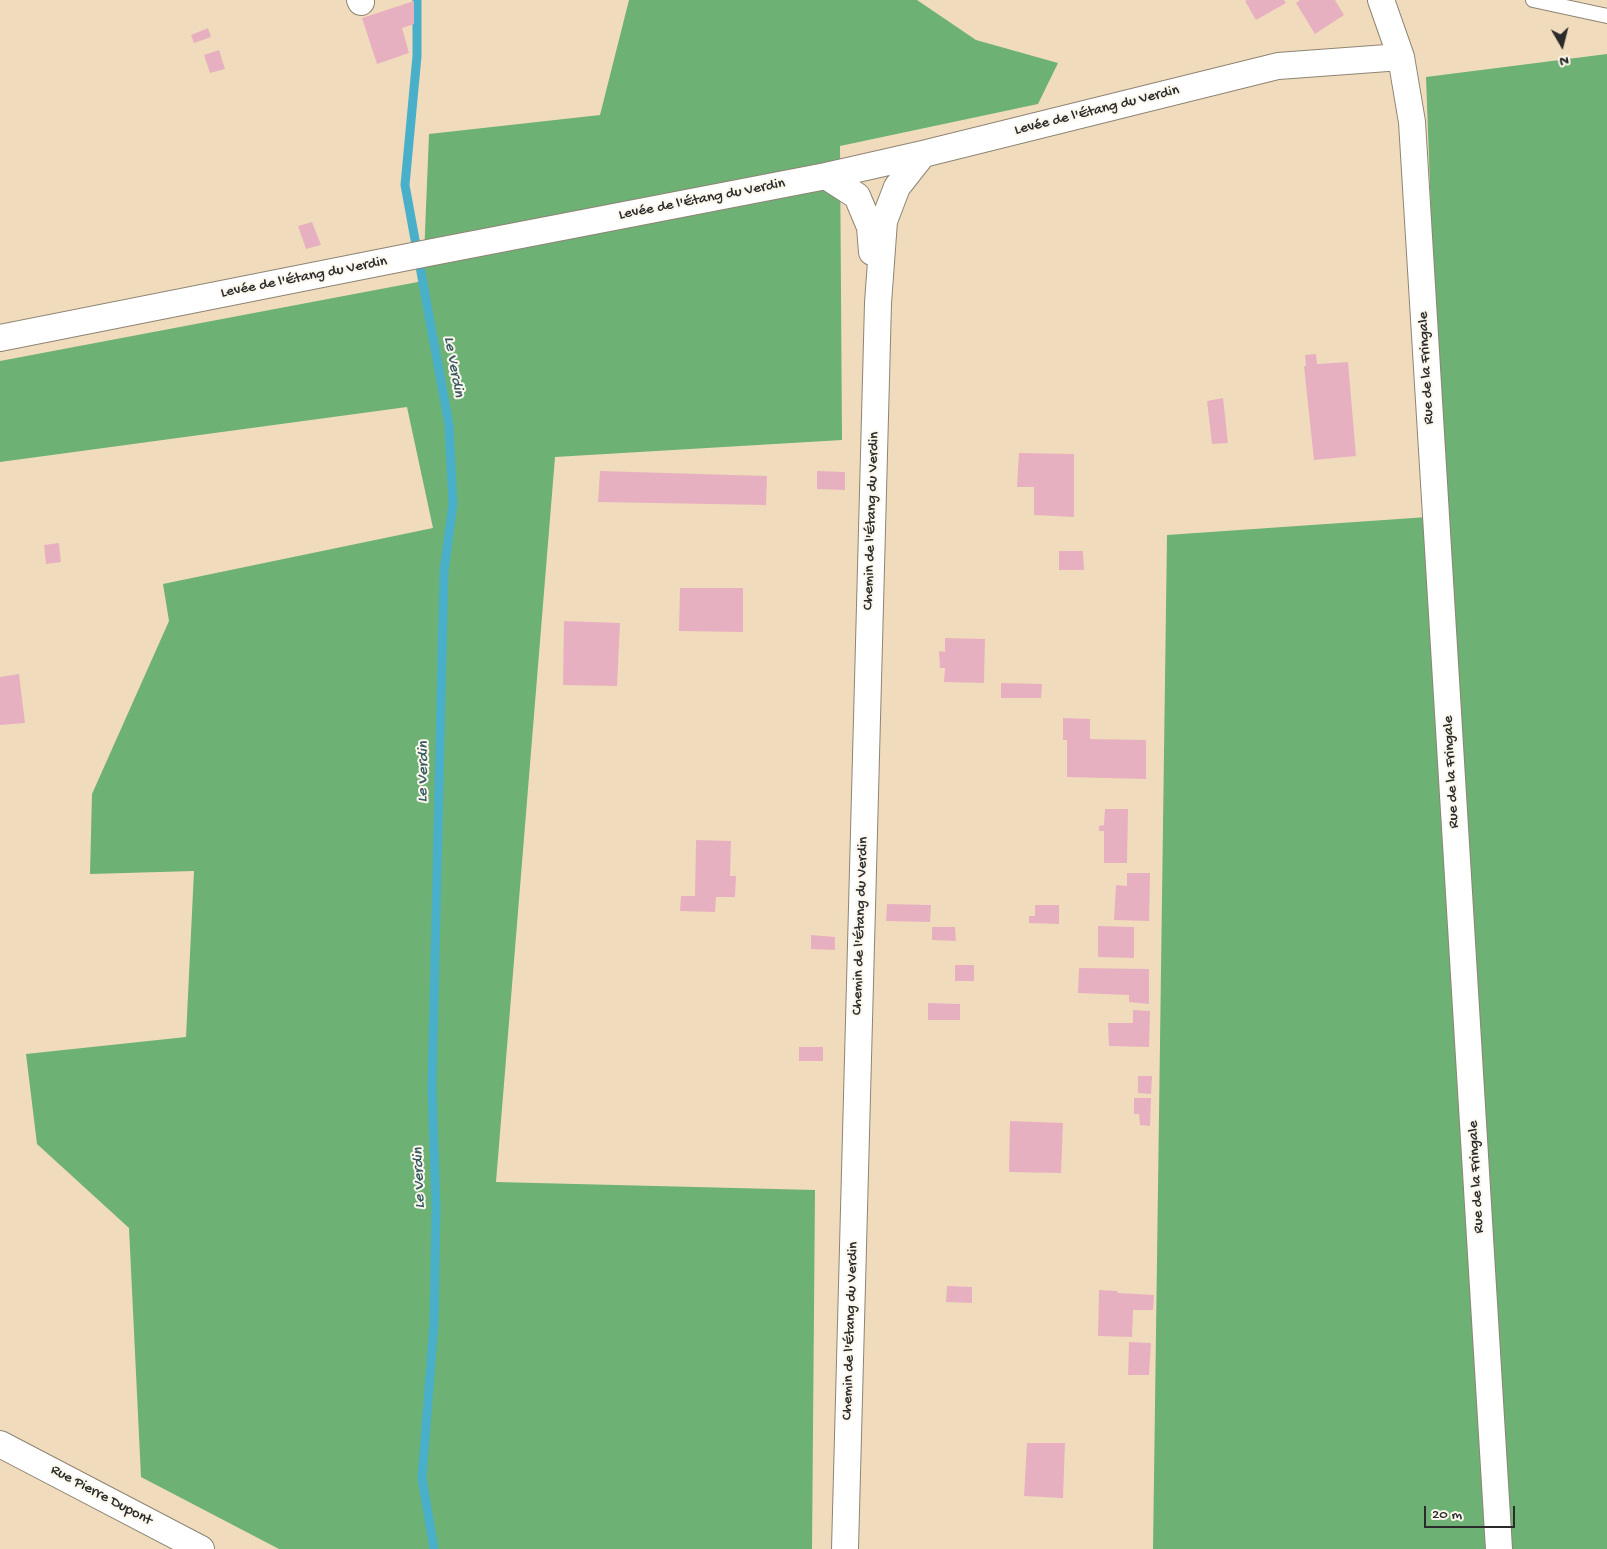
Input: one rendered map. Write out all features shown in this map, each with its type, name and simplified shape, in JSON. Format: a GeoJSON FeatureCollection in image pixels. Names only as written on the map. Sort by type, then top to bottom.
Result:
{"type":"FeatureCollection","features":[{"type":"Feature","properties":{"kind":"street","name":"Rue de la Fringale"},"geometry":{"type":"LineString","coordinates":[[1381,0],[1401,57],[1412,122],[1500,1549]]}},
{"type":"Feature","properties":{"kind":"street","name":"Levée de l'Étang du Verdin"},"geometry":{"type":"LineString","coordinates":[[0,338],[826,176],[923,154],[1278,66],[1401,57]]}},
{"type":"Feature","properties":{"kind":"street","name":"Chemin de l'Étang du Verdin"},"geometry":{"type":"LineString","coordinates":[[845,1549],[878,303],[884,221],[897,187],[923,154]]}},
{"type":"Feature","properties":{"kind":"street","name":"Chemin de l'Étang du Verdin"},"geometry":{"type":"LineString","coordinates":[[826,176],[857,196],[870,226],[878,303]]}},
{"type":"Feature","properties":{"kind":"street","name":"Rue Pierre Dupont"},"geometry":{"type":"LineString","coordinates":[[0,1444],[201,1549]]}},
{"type":"Feature","properties":{"kind":"lane"},"geometry":{"type":"LineString","coordinates":[[1532,0],[1585,5],[1607,16]]}},
{"type":"Feature","properties":{"kind":"green space"},"geometry":{"type":"Polygon","coordinates":[[[629,0],[917,0],[976,40],[1058,63],[1038,104],[840,146],[842,440],[555,457],[496,1182],[815,1190],[812,1549],[279,1549],[141,1477],[129,1228],[37,1144],[26,1054],[186,1037],[194,871],[90,874],[92,794],[169,621],[163,584],[433,528],[407,407],[0,462],[0,361],[423,281],[429,134],[600,115],[629,0]]]}},
{"type":"Feature","properties":{"kind":"green space"},"geometry":{"type":"Polygon","coordinates":[[[1607,54],[1607,1549],[1153,1549],[1167,535],[1442,516],[1426,77],[1607,54]]]}},
{"type":"Feature","properties":{"kind":"building"},"geometry":{"type":"Polygon","coordinates":[[[1284,0],[1286,3],[1256,20],[1245,1],[1284,0]]]}},
{"type":"Feature","properties":{"kind":"building"},"geometry":{"type":"Polygon","coordinates":[[[1300,0],[1335,0],[1344,15],[1315,34],[1296,3],[1300,0]]]}},
{"type":"Feature","properties":{"kind":"building"},"geometry":{"type":"Polygon","coordinates":[[[414,1],[414,24],[402,28],[409,53],[377,64],[362,18],[414,1]]]}},
{"type":"Feature","properties":{"kind":"building"},"geometry":{"type":"Polygon","coordinates":[[[208,28],[211,37],[194,43],[191,35],[208,28]]]}},
{"type":"Feature","properties":{"kind":"building"},"geometry":{"type":"Polygon","coordinates":[[[219,50],[225,69],[210,73],[204,55],[219,50]]]}},
{"type":"Feature","properties":{"kind":"building"},"geometry":{"type":"Polygon","coordinates":[[[312,222],[321,245],[306,249],[298,226],[312,222]]]}},
{"type":"Feature","properties":{"kind":"building"},"geometry":{"type":"Polygon","coordinates":[[[1316,354],[1317,364],[1348,362],[1356,456],[1314,460],[1304,366],[1306,366],[1305,355],[1316,354]]]}},
{"type":"Feature","properties":{"kind":"building"},"geometry":{"type":"Polygon","coordinates":[[[1223,398],[1228,443],[1212,444],[1207,401],[1223,398]]]}},
{"type":"Feature","properties":{"kind":"building"},"geometry":{"type":"Polygon","coordinates":[[[1019,453],[1074,454],[1074,517],[1034,515],[1034,487],[1017,487],[1019,453]]]}},
{"type":"Feature","properties":{"kind":"building"},"geometry":{"type":"Polygon","coordinates":[[[600,471],[767,476],[766,505],[598,502],[600,471]]]}},
{"type":"Feature","properties":{"kind":"building"},"geometry":{"type":"Polygon","coordinates":[[[817,471],[845,472],[845,490],[817,489],[817,471]]]}},
{"type":"Feature","properties":{"kind":"building"},"geometry":{"type":"Polygon","coordinates":[[[59,543],[61,562],[46,564],[44,545],[59,543]]]}},
{"type":"Feature","properties":{"kind":"building"},"geometry":{"type":"Polygon","coordinates":[[[1059,551],[1083,551],[1084,570],[1059,570],[1059,551]]]}},
{"type":"Feature","properties":{"kind":"building"},"geometry":{"type":"Polygon","coordinates":[[[680,588],[743,588],[743,632],[679,631],[680,588]]]}},
{"type":"Feature","properties":{"kind":"building"},"geometry":{"type":"Polygon","coordinates":[[[564,621],[620,623],[617,686],[563,685],[564,621]]]}},
{"type":"Feature","properties":{"kind":"building"},"geometry":{"type":"Polygon","coordinates":[[[945,638],[985,639],[984,683],[944,682],[945,668],[940,668],[939,651],[945,652],[945,638]]]}},
{"type":"Feature","properties":{"kind":"building"},"geometry":{"type":"Polygon","coordinates":[[[19,674],[25,723],[0,725],[0,677],[19,674]]]}},
{"type":"Feature","properties":{"kind":"building"},"geometry":{"type":"Polygon","coordinates":[[[1001,683],[1042,684],[1041,698],[1001,698],[1001,683]]]}},
{"type":"Feature","properties":{"kind":"building"},"geometry":{"type":"Polygon","coordinates":[[[1063,718],[1090,719],[1090,739],[1146,740],[1146,779],[1067,777],[1067,740],[1063,740],[1063,718]]]}},
{"type":"Feature","properties":{"kind":"building"},"geometry":{"type":"Polygon","coordinates":[[[1105,809],[1128,809],[1127,863],[1104,863],[1104,831],[1099,831],[1099,826],[1104,825],[1105,809]]]}},
{"type":"Feature","properties":{"kind":"building"},"geometry":{"type":"Polygon","coordinates":[[[696,840],[731,841],[730,876],[736,876],[735,897],[716,897],[715,912],[680,911],[681,896],[695,896],[696,840]]]}},
{"type":"Feature","properties":{"kind":"building"},"geometry":{"type":"Polygon","coordinates":[[[1127,873],[1150,873],[1149,921],[1114,920],[1116,885],[1127,886],[1127,873]]]}},
{"type":"Feature","properties":{"kind":"building"},"geometry":{"type":"Polygon","coordinates":[[[887,904],[931,905],[930,922],[886,921],[887,904]]]}},
{"type":"Feature","properties":{"kind":"building"},"geometry":{"type":"Polygon","coordinates":[[[1035,905],[1059,905],[1059,924],[1029,923],[1029,916],[1035,916],[1035,905]]]}},
{"type":"Feature","properties":{"kind":"building"},"geometry":{"type":"Polygon","coordinates":[[[1098,926],[1134,927],[1134,958],[1098,957],[1098,926]]]}},
{"type":"Feature","properties":{"kind":"building"},"geometry":{"type":"Polygon","coordinates":[[[932,927],[955,927],[956,941],[932,940],[932,927]]]}},
{"type":"Feature","properties":{"kind":"building"},"geometry":{"type":"Polygon","coordinates":[[[811,935],[835,937],[835,950],[811,949],[811,935]]]}},
{"type":"Feature","properties":{"kind":"building"},"geometry":{"type":"Polygon","coordinates":[[[955,965],[974,965],[974,981],[955,981],[955,965]]]}},
{"type":"Feature","properties":{"kind":"building"},"geometry":{"type":"Polygon","coordinates":[[[1079,968],[1149,969],[1149,1004],[1129,1002],[1129,995],[1078,993],[1079,968]]]}},
{"type":"Feature","properties":{"kind":"building"},"geometry":{"type":"Polygon","coordinates":[[[928,1003],[960,1004],[960,1020],[928,1020],[928,1003]]]}},
{"type":"Feature","properties":{"kind":"building"},"geometry":{"type":"Polygon","coordinates":[[[1133,1010],[1150,1011],[1149,1047],[1109,1046],[1108,1023],[1133,1023],[1133,1010]]]}},
{"type":"Feature","properties":{"kind":"building"},"geometry":{"type":"Polygon","coordinates":[[[799,1047],[823,1047],[823,1061],[799,1061],[799,1047]]]}},
{"type":"Feature","properties":{"kind":"building"},"geometry":{"type":"Polygon","coordinates":[[[1138,1076],[1152,1076],[1151,1094],[1138,1093],[1138,1076]]]}},
{"type":"Feature","properties":{"kind":"building"},"geometry":{"type":"Polygon","coordinates":[[[1134,1098],[1151,1098],[1150,1126],[1140,1125],[1139,1114],[1134,1114],[1134,1098]]]}},
{"type":"Feature","properties":{"kind":"building"},"geometry":{"type":"Polygon","coordinates":[[[1010,1121],[1063,1123],[1061,1173],[1009,1172],[1010,1121]]]}},
{"type":"Feature","properties":{"kind":"building"},"geometry":{"type":"Polygon","coordinates":[[[947,1286],[972,1287],[972,1303],[946,1302],[947,1286]]]}},
{"type":"Feature","properties":{"kind":"building"},"geometry":{"type":"Polygon","coordinates":[[[1099,1290],[1154,1295],[1153,1310],[1133,1310],[1132,1337],[1098,1336],[1099,1290]]]}},
{"type":"Feature","properties":{"kind":"building"},"geometry":{"type":"Polygon","coordinates":[[[1129,1342],[1151,1343],[1149,1375],[1128,1375],[1129,1342]]]}},
{"type":"Feature","properties":{"kind":"building"},"geometry":{"type":"Polygon","coordinates":[[[1027,1443],[1065,1443],[1063,1498],[1024,1496],[1027,1443]]]}},
{"type":"Feature","properties":{"kind":"waterway","name":"Le Verdin"},"geometry":{"type":"LineString","coordinates":[[417,0],[417,56],[405,185],[449,425],[453,504],[444,571],[432,1087],[436,1208],[434,1324],[422,1478],[434,1549]]}}]}
